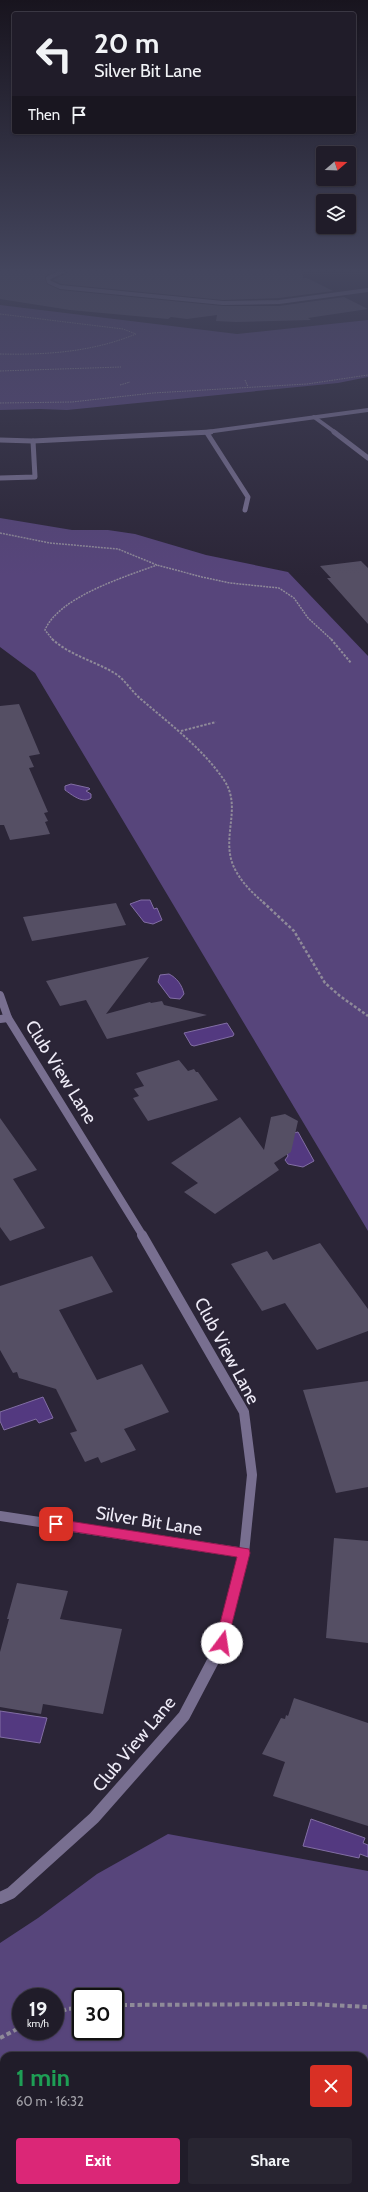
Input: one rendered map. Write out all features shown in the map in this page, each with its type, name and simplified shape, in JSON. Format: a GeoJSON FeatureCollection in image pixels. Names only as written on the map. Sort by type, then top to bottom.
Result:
{"type":"FeatureCollection","features":[{"type":"Feature","properties":{"kind":"street"},"geometry":{"type":"LineString","coordinates":[[0,440],[34,441],[207,433],[368,410]]}},
{"type":"Feature","properties":{"kind":"street"},"geometry":{"type":"LineString","coordinates":[[314,417],[358,452],[368,458]]}},
{"type":"Feature","properties":{"kind":"street"},"geometry":{"type":"LineString","coordinates":[[207,433],[248,497],[245,510]]}},
{"type":"Feature","properties":{"kind":"street"},"geometry":{"type":"LineString","coordinates":[[0,478],[35,477],[34,441]]}},
{"type":"Feature","properties":{"kind":"street","name":"Club View Lane"},"geometry":{"type":"LineString","coordinates":[[0,994],[4,1019],[152,1250],[244,1412],[252,1475],[244,1553],[222,1643],[184,1716],[94,1818],[11,1893],[0,1898]]}},
{"type":"Feature","properties":{"kind":"street","name":"Silver Bit Lane"},"geometry":{"type":"LineString","coordinates":[[0,1516],[244,1553]]}},
{"type":"Feature","properties":{"kind":"path"},"geometry":{"type":"LineString","coordinates":[[0,403],[72,402],[153,393],[318,383],[368,375]]}},
{"type":"Feature","properties":{"kind":"path"},"geometry":{"type":"LineString","coordinates":[[245,380],[248,387]]}},
{"type":"Feature","properties":{"kind":"path"},"geometry":{"type":"LineString","coordinates":[[120,385],[130,382]]}},
{"type":"Feature","properties":{"kind":"path"},"geometry":{"type":"LineString","coordinates":[[0,532],[50,543],[118,549],[157,565],[218,580],[273,586],[284,590],[294,598],[312,622],[337,645],[351,663]]}},
{"type":"Feature","properties":{"kind":"path"},"geometry":{"type":"LineString","coordinates":[[157,565],[97,590],[63,607],[48,619],[44,630],[48,636],[66,649],[114,674],[142,700],[181,731],[229,788],[234,812],[229,845],[233,865],[239,877],[260,902],[287,923],[296,934],[326,984],[368,1016]]}},
{"type":"Feature","properties":{"kind":"path"},"geometry":{"type":"LineString","coordinates":[[181,731],[216,722]]}},
{"type":"Feature","properties":{"kind":"path"},"geometry":{"type":"LineString","coordinates":[[124,2005],[310,2004],[368,2007]]}},
{"type":"Feature","properties":{"kind":"path"},"geometry":{"type":"LineString","coordinates":[[0,2038],[12,2032]]}},
{"type":"Feature","properties":{"kind":"shaded area"},"geometry":{"type":"Polygon","coordinates":[[[0,372],[368,372],[368,377],[338,383],[67,410],[0,410],[0,372]]]}},
{"type":"Feature","properties":{"kind":"shaded area"},"geometry":{"type":"Polygon","coordinates":[[[0,518],[72,530],[108,530],[135,534],[206,555],[288,572],[368,656],[368,1231],[35,673],[0,647],[0,518]]]}},
{"type":"Feature","properties":{"kind":"shaded area"},"geometry":{"type":"Polygon","coordinates":[[[71,784],[89,788],[90,789],[86,791],[91,794],[91,798],[88,800],[81,799],[65,790],[65,786],[71,784]]]}},
{"type":"Feature","properties":{"kind":"shaded area"},"geometry":{"type":"Polygon","coordinates":[[[141,900],[150,900],[154,909],[157,908],[162,920],[153,924],[144,922],[130,904],[141,900]]]}},
{"type":"Feature","properties":{"kind":"shaded area"},"geometry":{"type":"Polygon","coordinates":[[[169,974],[179,982],[182,988],[184,994],[180,999],[170,998],[158,982],[160,975],[169,974]]]}},
{"type":"Feature","properties":{"kind":"shaded area"},"geometry":{"type":"Polygon","coordinates":[[[227,1023],[234,1034],[233,1036],[194,1046],[191,1045],[184,1033],[227,1023]]]}},
{"type":"Feature","properties":{"kind":"shaded area"},"geometry":{"type":"Polygon","coordinates":[[[298,1132],[314,1161],[303,1167],[288,1164],[285,1160],[288,1156],[280,1136],[298,1132]]]}},
{"type":"Feature","properties":{"kind":"shaded area"},"geometry":{"type":"Polygon","coordinates":[[[43,1397],[53,1418],[39,1423],[36,1419],[4,1430],[0,1421],[0,1412],[43,1397]]]}},
{"type":"Feature","properties":{"kind":"shaded area"},"geometry":{"type":"Polygon","coordinates":[[[0,1711],[47,1718],[40,1743],[0,1737],[0,1711]]]}},
{"type":"Feature","properties":{"kind":"shaded area"},"geometry":{"type":"Polygon","coordinates":[[[311,1819],[365,1838],[363,1843],[368,1845],[368,1857],[360,1854],[359,1858],[303,1846],[311,1819]]]}},
{"type":"Feature","properties":{"kind":"shaded area"},"geometry":{"type":"Polygon","coordinates":[[[168,1834],[368,1871],[368,2052],[0,2052],[0,1943],[38,1918],[97,1874],[168,1834]]]}},
{"type":"Feature","properties":{"kind":"building"},"geometry":{"type":"Polygon","coordinates":[[[361,561],[368,568],[368,624],[327,578],[331,578],[320,566],[361,561]]]}},
{"type":"Feature","properties":{"kind":"building"},"geometry":{"type":"Polygon","coordinates":[[[19,704],[40,754],[29,756],[34,767],[29,768],[48,812],[44,813],[48,821],[45,822],[50,834],[10,840],[4,825],[0,825],[0,706],[19,704]]]}},
{"type":"Feature","properties":{"kind":"building"},"geometry":{"type":"Polygon","coordinates":[[[116,903],[126,925],[32,941],[23,917],[116,903]]]}},
{"type":"Feature","properties":{"kind":"building"},"geometry":{"type":"Polygon","coordinates":[[[149,957],[106,1014],[150,1002],[162,1001],[164,1005],[207,1015],[107,1039],[86,1000],[60,1006],[46,981],[149,957]]]}},
{"type":"Feature","properties":{"kind":"building"},"geometry":{"type":"Polygon","coordinates":[[[179,1060],[188,1071],[194,1069],[198,1072],[218,1100],[148,1121],[133,1098],[139,1096],[134,1089],[144,1086],[136,1073],[179,1060]]]}},
{"type":"Feature","properties":{"kind":"building"},"geometry":{"type":"Polygon","coordinates":[[[285,1114],[298,1121],[291,1152],[274,1163],[279,1170],[215,1214],[184,1192],[198,1183],[171,1163],[240,1117],[264,1150],[271,1117],[285,1114]]]}},
{"type":"Feature","properties":{"kind":"building"},"geometry":{"type":"Polygon","coordinates":[[[0,1118],[37,1170],[13,1179],[45,1228],[10,1241],[0,1227],[0,1118]]]}},
{"type":"Feature","properties":{"kind":"building"},"geometry":{"type":"Polygon","coordinates":[[[320,1243],[368,1309],[368,1331],[317,1350],[285,1303],[262,1311],[231,1264],[267,1251],[273,1260],[320,1243]]]}},
{"type":"Feature","properties":{"kind":"building"},"geometry":{"type":"Polygon","coordinates":[[[92,1256],[113,1292],[59,1310],[97,1380],[142,1364],[169,1412],[124,1429],[136,1450],[101,1463],[98,1457],[85,1462],[70,1433],[77,1431],[56,1389],[19,1378],[17,1372],[13,1373],[0,1350],[0,1286],[92,1256]]]}},
{"type":"Feature","properties":{"kind":"building"},"geometry":{"type":"Polygon","coordinates":[[[368,1381],[368,1487],[336,1493],[303,1390],[368,1381]]]}},
{"type":"Feature","properties":{"kind":"building"},"geometry":{"type":"Polygon","coordinates":[[[334,1538],[368,1541],[368,1643],[326,1638],[334,1538]]]}},
{"type":"Feature","properties":{"kind":"building"},"geometry":{"type":"Polygon","coordinates":[[[17,1583],[68,1591],[60,1619],[122,1629],[103,1714],[43,1704],[41,1714],[0,1707],[0,1652],[17,1583]]]}},
{"type":"Feature","properties":{"kind":"building"},"geometry":{"type":"Polygon","coordinates":[[[294,1698],[368,1723],[368,1826],[273,1796],[285,1762],[262,1754],[281,1718],[285,1719],[286,1715],[288,1716],[294,1698]]]}},
{"type":"Feature","properties":{"kind":"route"},"geometry":{"type":"LineString","coordinates":[[56,1524],[244,1553],[222,1643]]}}]}
